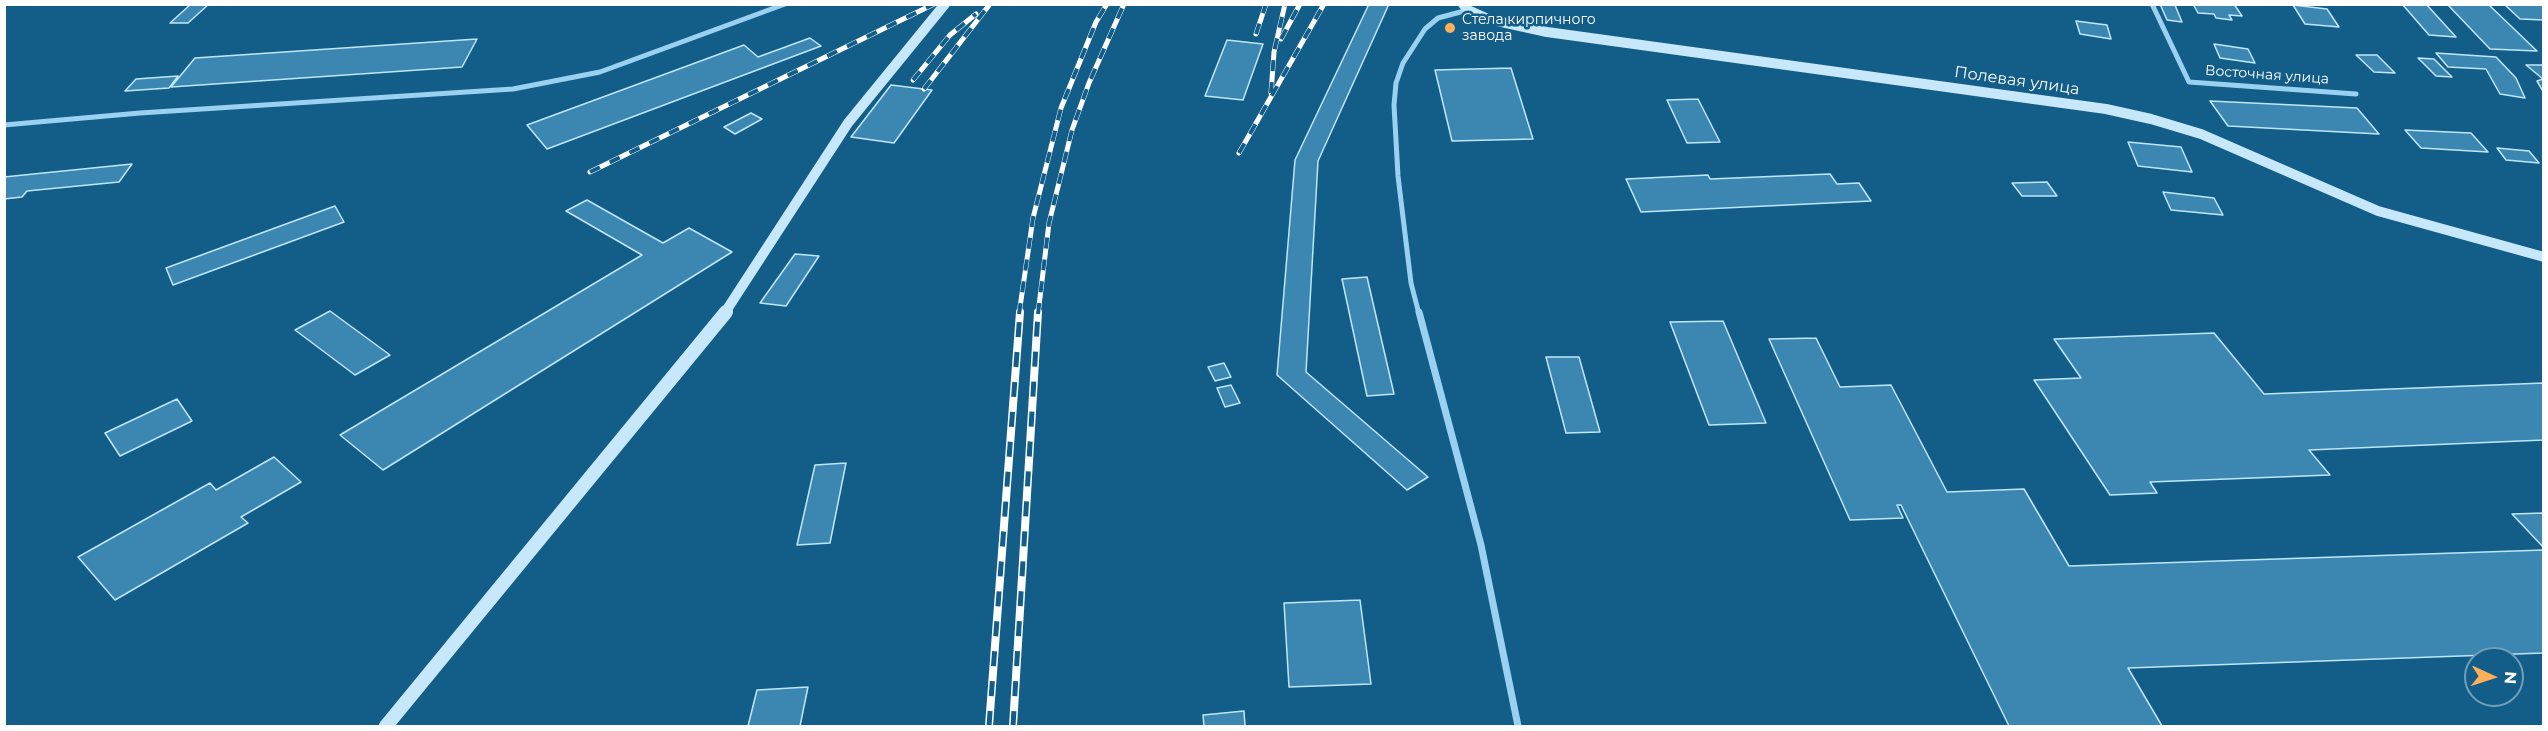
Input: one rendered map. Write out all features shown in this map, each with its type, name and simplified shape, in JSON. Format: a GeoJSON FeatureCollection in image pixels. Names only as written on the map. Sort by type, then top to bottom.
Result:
{"type":"FeatureCollection","features":[{"type":"Feature","properties":{"kind":"main road"},"geometry":{"type":"LineString","coordinates":[[386,726],[731,306],[848,123],[945,4]]}},
{"type":"Feature","properties":{"kind":"main road","name":"Полевая улица"},"geometry":{"type":"LineString","coordinates":[[1466,7],[1500,23],[1570,36],[1983,91],[2129,114],[2201,134],[2378,211],[2544,257]]}},
{"type":"Feature","properties":{"kind":"street"},"geometry":{"type":"LineString","coordinates":[[4,125],[140,113],[513,89],[600,72],[785,4]]}},
{"type":"Feature","properties":{"kind":"street","name":"Восточная улица"},"geometry":{"type":"LineString","coordinates":[[2152,4],[2189,82],[2356,94]]}},
{"type":"Feature","properties":{"kind":"street"},"geometry":{"type":"LineString","coordinates":[[1466,7],[1438,18],[1425,29],[1403,63],[1396,83],[1394,105],[1397,165],[1411,283],[1481,545],[1518,726]]}},
{"type":"Feature","properties":{"kind":"building"},"geometry":{"type":"Polygon","coordinates":[[[191,4],[209,4],[188,23],[170,23],[191,4]]]}},
{"type":"Feature","properties":{"kind":"building"},"geometry":{"type":"Polygon","coordinates":[[[1369,4],[1389,4],[1318,161],[1306,372],[1428,477],[1407,490],[1277,375],[1295,160],[1369,4]]]}},
{"type":"Feature","properties":{"kind":"building"},"geometry":{"type":"Polygon","coordinates":[[[2160,4],[2175,5],[2182,22],[2167,20],[2160,4]]]}},
{"type":"Feature","properties":{"kind":"building"},"geometry":{"type":"Polygon","coordinates":[[[2193,4],[2234,4],[2242,16],[2229,15],[2232,20],[2216,18],[2214,14],[2198,13],[2193,4]]]}},
{"type":"Feature","properties":{"kind":"building"},"geometry":{"type":"Polygon","coordinates":[[[2402,4],[2426,4],[2456,37],[2429,35],[2402,4]]]}},
{"type":"Feature","properties":{"kind":"building"},"geometry":{"type":"Polygon","coordinates":[[[2447,4],[2488,4],[2537,51],[2490,49],[2447,4]]]}},
{"type":"Feature","properties":{"kind":"building"},"geometry":{"type":"Polygon","coordinates":[[[2504,4],[2544,4],[2544,20],[2520,19],[2504,4]]]}},
{"type":"Feature","properties":{"kind":"building"},"geometry":{"type":"Polygon","coordinates":[[[2293,5],[2327,9],[2339,27],[2305,24],[2293,5]]]}},
{"type":"Feature","properties":{"kind":"building"},"geometry":{"type":"Polygon","coordinates":[[[2076,21],[2107,25],[2111,39],[2080,34],[2076,21]]]}},
{"type":"Feature","properties":{"kind":"building"},"geometry":{"type":"Polygon","coordinates":[[[810,38],[821,46],[547,149],[527,125],[744,45],[758,57],[810,38]]]}},
{"type":"Feature","properties":{"kind":"building"},"geometry":{"type":"Polygon","coordinates":[[[477,39],[462,67],[171,87],[195,58],[477,39]]]}},
{"type":"Feature","properties":{"kind":"building"},"geometry":{"type":"Polygon","coordinates":[[[1227,40],[1263,44],[1243,100],[1205,96],[1227,40]]]}},
{"type":"Feature","properties":{"kind":"building"},"geometry":{"type":"Polygon","coordinates":[[[2214,44],[2248,49],[2255,63],[2220,58],[2214,44]]]}},
{"type":"Feature","properties":{"kind":"building"},"geometry":{"type":"Polygon","coordinates":[[[2436,53],[2496,57],[2516,78],[2525,98],[2500,94],[2486,69],[2448,67],[2436,53]]]}},
{"type":"Feature","properties":{"kind":"building"},"geometry":{"type":"Polygon","coordinates":[[[2356,55],[2377,55],[2395,73],[2374,72],[2356,55]]]}},
{"type":"Feature","properties":{"kind":"building"},"geometry":{"type":"Polygon","coordinates":[[[2418,58],[2434,59],[2452,77],[2436,76],[2418,58]]]}},
{"type":"Feature","properties":{"kind":"building"},"geometry":{"type":"Polygon","coordinates":[[[2526,65],[2544,65],[2544,93],[2537,81],[2543,79],[2526,65]]]}},
{"type":"Feature","properties":{"kind":"building"},"geometry":{"type":"Polygon","coordinates":[[[1511,68],[1533,139],[1452,141],[1435,70],[1511,68]]]}},
{"type":"Feature","properties":{"kind":"building"},"geometry":{"type":"Polygon","coordinates":[[[178,76],[169,88],[125,91],[136,79],[178,76]]]}},
{"type":"Feature","properties":{"kind":"building"},"geometry":{"type":"Polygon","coordinates":[[[891,85],[932,90],[894,143],[851,137],[891,85]]]}},
{"type":"Feature","properties":{"kind":"building"},"geometry":{"type":"Polygon","coordinates":[[[1698,99],[1720,142],[1687,143],[1667,100],[1698,99]]]}},
{"type":"Feature","properties":{"kind":"building"},"geometry":{"type":"Polygon","coordinates":[[[2210,101],[2357,108],[2379,134],[2228,126],[2210,101]]]}},
{"type":"Feature","properties":{"kind":"building"},"geometry":{"type":"Polygon","coordinates":[[[751,113],[762,119],[735,134],[724,127],[751,113]]]}},
{"type":"Feature","properties":{"kind":"building"},"geometry":{"type":"Polygon","coordinates":[[[2405,130],[2471,133],[2488,152],[2421,148],[2405,130]]]}},
{"type":"Feature","properties":{"kind":"building"},"geometry":{"type":"Polygon","coordinates":[[[2128,142],[2181,147],[2192,172],[2138,166],[2128,142]]]}},
{"type":"Feature","properties":{"kind":"building"},"geometry":{"type":"Polygon","coordinates":[[[2497,148],[2529,151],[2539,163],[2506,160],[2497,148]]]}},
{"type":"Feature","properties":{"kind":"building"},"geometry":{"type":"Polygon","coordinates":[[[132,164],[119,182],[27,191],[22,197],[4,199],[4,177],[132,164]]]}},
{"type":"Feature","properties":{"kind":"building"},"geometry":{"type":"Polygon","coordinates":[[[1830,174],[1837,184],[1859,183],[1871,201],[1641,212],[1626,179],[1708,175],[1710,179],[1830,174]]]}},
{"type":"Feature","properties":{"kind":"building"},"geometry":{"type":"Polygon","coordinates":[[[2047,182],[2057,196],[2022,196],[2012,183],[2047,182]]]}},
{"type":"Feature","properties":{"kind":"building"},"geometry":{"type":"Polygon","coordinates":[[[2163,192],[2214,198],[2223,215],[2171,210],[2163,192]]]}},
{"type":"Feature","properties":{"kind":"building"},"geometry":{"type":"Polygon","coordinates":[[[587,200],[663,243],[689,228],[732,252],[383,470],[340,435],[642,255],[566,211],[587,200]]]}},
{"type":"Feature","properties":{"kind":"building"},"geometry":{"type":"Polygon","coordinates":[[[335,206],[344,222],[173,285],[166,268],[335,206]]]}},
{"type":"Feature","properties":{"kind":"building"},"geometry":{"type":"Polygon","coordinates":[[[795,254],[819,256],[786,306],[760,303],[795,254]]]}},
{"type":"Feature","properties":{"kind":"building"},"geometry":{"type":"Polygon","coordinates":[[[1367,277],[1394,394],[1367,396],[1342,279],[1367,277]]]}},
{"type":"Feature","properties":{"kind":"building"},"geometry":{"type":"Polygon","coordinates":[[[330,311],[390,355],[355,375],[295,330],[330,311]]]}},
{"type":"Feature","properties":{"kind":"building"},"geometry":{"type":"Polygon","coordinates":[[[1723,321],[1766,423],[1709,425],[1670,322],[1723,321]]]}},
{"type":"Feature","properties":{"kind":"building"},"geometry":{"type":"Polygon","coordinates":[[[2214,333],[2264,394],[2544,383],[2544,440],[2309,450],[2330,475],[2150,482],[2157,493],[2110,495],[2034,380],[2081,378],[2054,339],[2214,333]]]}},
{"type":"Feature","properties":{"kind":"building"},"geometry":{"type":"Polygon","coordinates":[[[1816,338],[1840,387],[1891,385],[1947,492],[2024,489],[2069,566],[2544,550],[2544,653],[2524,654],[2524,647],[2464,647],[2464,656],[2128,668],[2162,726],[2009,726],[1901,505],[1897,505],[1903,518],[1850,520],[1769,339],[1816,338]]]}},
{"type":"Feature","properties":{"kind":"building"},"geometry":{"type":"Polygon","coordinates":[[[1546,357],[1579,357],[1600,432],[1566,433],[1546,357]]]}},
{"type":"Feature","properties":{"kind":"building"},"geometry":{"type":"Polygon","coordinates":[[[1224,363],[1231,377],[1215,381],[1208,367],[1224,363]]]}},
{"type":"Feature","properties":{"kind":"building"},"geometry":{"type":"Polygon","coordinates":[[[1231,385],[1240,403],[1225,407],[1217,388],[1231,385]]]}},
{"type":"Feature","properties":{"kind":"building"},"geometry":{"type":"Polygon","coordinates":[[[177,399],[192,421],[120,456],[105,433],[177,399]]]}},
{"type":"Feature","properties":{"kind":"building"},"geometry":{"type":"Polygon","coordinates":[[[274,457],[301,482],[241,517],[248,523],[115,600],[78,557],[210,483],[216,490],[274,457]]]}},
{"type":"Feature","properties":{"kind":"building"},"geometry":{"type":"Polygon","coordinates":[[[846,463],[830,543],[797,545],[815,465],[846,463]]]}},
{"type":"Feature","properties":{"kind":"building"},"geometry":{"type":"Polygon","coordinates":[[[2544,513],[2544,548],[2512,514],[2544,513]]]}},
{"type":"Feature","properties":{"kind":"building"},"geometry":{"type":"Polygon","coordinates":[[[1360,600],[1371,684],[1289,687],[1284,603],[1360,600]]]}},
{"type":"Feature","properties":{"kind":"building"},"geometry":{"type":"Polygon","coordinates":[[[808,687],[800,726],[748,726],[757,690],[808,687]]]}},
{"type":"Feature","properties":{"kind":"building"},"geometry":{"type":"Polygon","coordinates":[[[1244,711],[1245,726],[1204,726],[1203,715],[1244,711]]]}},
{"type":"Feature","properties":{"kind":"railway"},"geometry":{"type":"LineString","coordinates":[[590,172],[934,4]]}},
{"type":"Feature","properties":{"kind":"railway"},"geometry":{"type":"LineString","coordinates":[[924,89],[990,4]]}},
{"type":"Feature","properties":{"kind":"railway"},"geometry":{"type":"LineString","coordinates":[[1019,314],[1033,218],[1061,108],[1096,22],[1107,4]]}},
{"type":"Feature","properties":{"kind":"railway"},"geometry":{"type":"LineString","coordinates":[[1038,314],[1049,223],[1072,130],[1089,83],[1124,4]]}},
{"type":"Feature","properties":{"kind":"railway"},"geometry":{"type":"LineString","coordinates":[[1256,34],[1266,4]]}},
{"type":"Feature","properties":{"kind":"railway"},"geometry":{"type":"LineString","coordinates":[[1271,93],[1274,52],[1285,4]]}},
{"type":"Feature","properties":{"kind":"railway"},"geometry":{"type":"LineString","coordinates":[[1281,39],[1300,4]]}},
{"type":"Feature","properties":{"kind":"railway"},"geometry":{"type":"LineString","coordinates":[[1239,153],[1324,4]]}},
{"type":"Feature","properties":{"kind":"railway"},"geometry":{"type":"LineString","coordinates":[[913,80],[950,35],[976,14]]}},
{"type":"Feature","properties":{"kind":"railway"},"geometry":{"type":"LineString","coordinates":[[989,726],[1020,312]]}},
{"type":"Feature","properties":{"kind":"railway"},"geometry":{"type":"LineString","coordinates":[[1013,726],[1038,312]]}},
{"type":"Feature","properties":{"kind":"place","name":"Стела кирпичного завода"},"geometry":{"type":"Point","coordinates":[1450,28]}}]}
